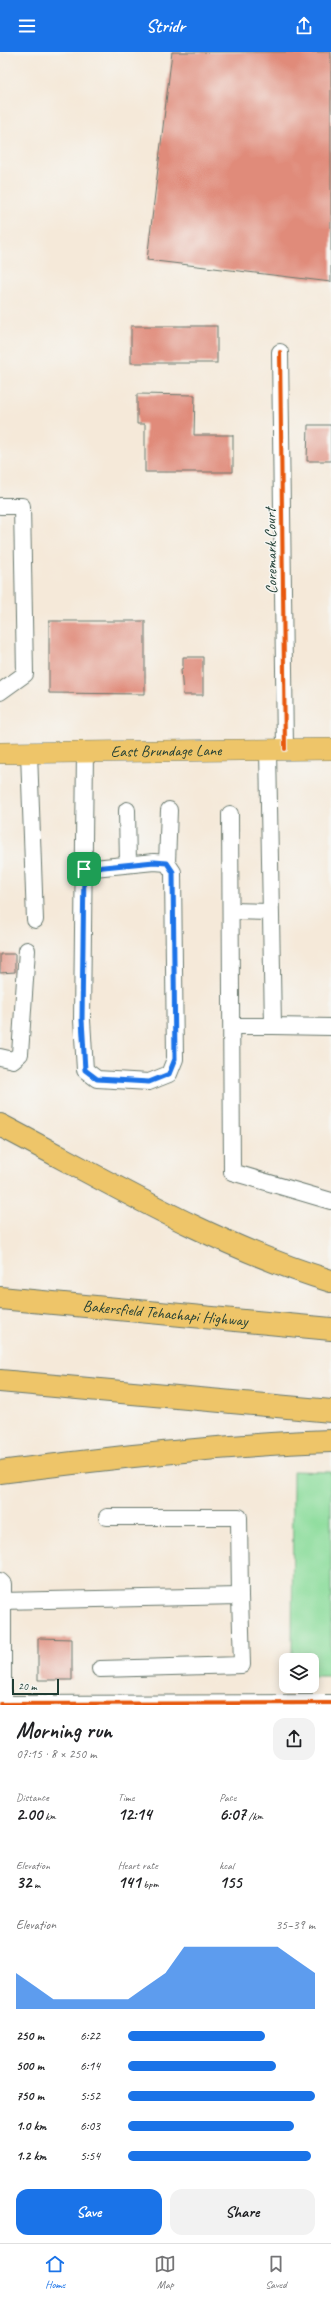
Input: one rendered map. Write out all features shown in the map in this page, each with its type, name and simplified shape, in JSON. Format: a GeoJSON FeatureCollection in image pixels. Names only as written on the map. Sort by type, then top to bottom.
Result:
{"type":"FeatureCollection","features":[{"type":"Feature","properties":{"kind":"highway"},"geometry":{"type":"LineString","coordinates":[[0,1125],[176,1217],[288,1268],[331,1281]]}},
{"type":"Feature","properties":{"kind":"highway","name":"Bakersfield Tehachapi Highway"},"geometry":{"type":"LineString","coordinates":[[0,1298],[331,1329]]}},
{"type":"Feature","properties":{"kind":"highway"},"geometry":{"type":"LineString","coordinates":[[0,1381],[331,1411]]}},
{"type":"Feature","properties":{"kind":"highway"},"geometry":{"type":"LineString","coordinates":[[0,1472],[167,1451],[250,1444],[331,1442]]}},
{"type":"Feature","properties":{"kind":"main road","name":"East Brundage Lane"},"geometry":{"type":"LineString","coordinates":[[0,753],[331,749]]}},
{"type":"Feature","properties":{"kind":"street","name":"Coremark Court"},"geometry":{"type":"LineString","coordinates":[[272,1026],[270,912],[277,750],[280,352]]}},
{"type":"Feature","properties":{"kind":"street"},"geometry":{"type":"LineString","coordinates":[[0,506],[22,506],[26,674],[0,692]]}},
{"type":"Feature","properties":{"kind":"street"},"geometry":{"type":"LineString","coordinates":[[85,752],[82,1020],[85,1070],[97,1079],[149,1082],[169,1074],[175,1059],[173,872],[167,863],[169,810]]}},
{"type":"Feature","properties":{"kind":"street"},"geometry":{"type":"LineString","coordinates":[[29,753],[35,920]]}},
{"type":"Feature","properties":{"kind":"street"},"geometry":{"type":"LineString","coordinates":[[127,810],[128,864]]}},
{"type":"Feature","properties":{"kind":"street"},"geometry":{"type":"LineString","coordinates":[[230,814],[232,1172],[331,1201]]}},
{"type":"Feature","properties":{"kind":"street"},"geometry":{"type":"LineString","coordinates":[[84,869],[154,862],[167,863]]}},
{"type":"Feature","properties":{"kind":"street"},"geometry":{"type":"LineString","coordinates":[[231,911],[270,912]]}},
{"type":"Feature","properties":{"kind":"street"},"geometry":{"type":"LineString","coordinates":[[0,1057],[13,1060],[20,1054],[27,950]]}},
{"type":"Feature","properties":{"kind":"street"},"geometry":{"type":"LineString","coordinates":[[232,1026],[331,1027]]}},
{"type":"Feature","properties":{"kind":"street"},"geometry":{"type":"LineString","coordinates":[[100,1669],[242,1665],[239,1517],[107,1517]]}},
{"type":"Feature","properties":{"kind":"street"},"geometry":{"type":"LineString","coordinates":[[0,1581],[3,1584],[1,1704],[331,1703]]}},
{"type":"Feature","properties":{"kind":"street"},"geometry":{"type":"LineString","coordinates":[[2,1601],[240,1596]]}},
{"type":"Feature","properties":{"kind":"green space"},"geometry":{"type":"Polygon","coordinates":[[[293,1471],[331,1472],[331,1676],[319,1676],[319,1653],[292,1653],[293,1471]]]}},
{"type":"Feature","properties":{"kind":"building"},"geometry":{"type":"Polygon","coordinates":[[[172,52],[331,52],[331,282],[147,260],[172,52]]]}},
{"type":"Feature","properties":{"kind":"building"},"geometry":{"type":"Polygon","coordinates":[[[131,326],[217,326],[217,363],[131,363],[131,326]]]}},
{"type":"Feature","properties":{"kind":"building"},"geometry":{"type":"Polygon","coordinates":[[[137,394],[195,395],[194,435],[233,435],[233,472],[145,472],[145,424],[137,424],[137,394]]]}},
{"type":"Feature","properties":{"kind":"building"},"geometry":{"type":"Polygon","coordinates":[[[308,425],[331,425],[331,461],[307,461],[308,425]]]}},
{"type":"Feature","properties":{"kind":"building"},"geometry":{"type":"Polygon","coordinates":[[[49,621],[145,621],[145,694],[49,693],[49,621]]]}},
{"type":"Feature","properties":{"kind":"building"},"geometry":{"type":"Polygon","coordinates":[[[183,657],[203,657],[203,695],[183,695],[181,669],[183,668],[183,657]]]}},
{"type":"Feature","properties":{"kind":"building"},"geometry":{"type":"Polygon","coordinates":[[[0,954],[15,954],[15,972],[0,973],[0,954]]]}},
{"type":"Feature","properties":{"kind":"building"},"geometry":{"type":"Polygon","coordinates":[[[38,1638],[72,1639],[72,1680],[38,1680],[38,1638]]]}},
{"type":"Feature","properties":{"kind":"cycle path"},"geometry":{"type":"LineString","coordinates":[[280,352],[285,749]]}},
{"type":"Feature","properties":{"kind":"cycle path"},"geometry":{"type":"LineString","coordinates":[[0,1704],[331,1703]]}},
{"type":"Feature","properties":{"kind":"route"},"geometry":{"type":"LineString","coordinates":[[154,862],[167,863],[173,872],[175,1059],[169,1074],[149,1082],[97,1079],[85,1070],[82,1020],[84,869],[154,862]]}}]}
